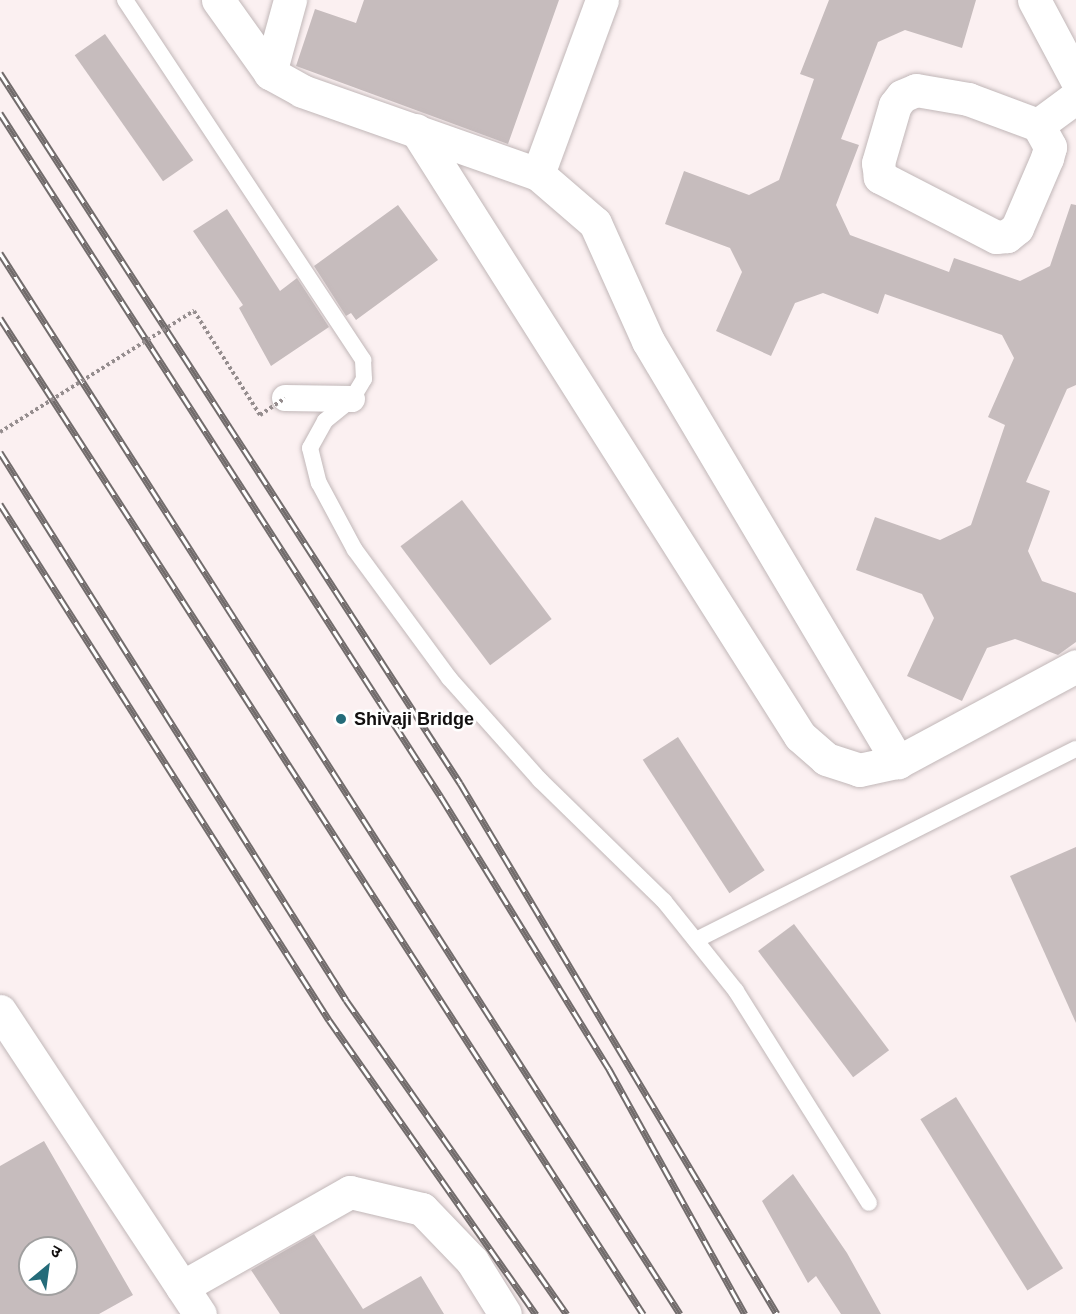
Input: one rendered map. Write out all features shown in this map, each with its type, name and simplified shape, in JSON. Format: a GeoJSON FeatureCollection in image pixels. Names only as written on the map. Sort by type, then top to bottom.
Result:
{"type":"FeatureCollection","features":[{"type":"Feature","properties":{"kind":"street"},"geometry":{"type":"LineString","coordinates":[[218,0],[270,73],[302,91],[538,174],[595,224],[648,341],[898,762]]}},
{"type":"Feature","properties":{"kind":"street"},"geometry":{"type":"LineString","coordinates":[[270,73],[290,0]]}},
{"type":"Feature","properties":{"kind":"street"},"geometry":{"type":"LineString","coordinates":[[538,174],[602,0]]}},
{"type":"Feature","properties":{"kind":"street"},"geometry":{"type":"LineString","coordinates":[[1034,0],[1076,79]]}},
{"type":"Feature","properties":{"kind":"street"},"geometry":{"type":"LineString","coordinates":[[916,90],[968,99],[1038,125],[1050,147],[1047,158],[1017,228],[1007,236],[996,237],[880,177],[878,163],[895,105],[916,90]]}},
{"type":"Feature","properties":{"kind":"street"},"geometry":{"type":"LineString","coordinates":[[1038,125],[1076,97]]}},
{"type":"Feature","properties":{"kind":"street"},"geometry":{"type":"LineString","coordinates":[[416,130],[800,736],[826,759],[859,770],[898,762],[1076,666]]}},
{"type":"Feature","properties":{"kind":"street"},"geometry":{"type":"LineString","coordinates":[[285,398],[352,399]]}},
{"type":"Feature","properties":{"kind":"street"},"geometry":{"type":"LineString","coordinates":[[0,1011],[200,1314]]}},
{"type":"Feature","properties":{"kind":"street"},"geometry":{"type":"LineString","coordinates":[[182,1287],[350,1192],[422,1209],[472,1261],[505,1314]]}},
{"type":"Feature","properties":{"kind":"lane"},"geometry":{"type":"LineString","coordinates":[[125,0],[363,360],[364,379],[352,399],[325,421],[310,448],[319,483],[355,550],[449,678],[540,780],[611,847],[696,940],[736,991],[869,1203]]}},
{"type":"Feature","properties":{"kind":"lane"},"geometry":{"type":"LineString","coordinates":[[696,940],[1076,749]]}},
{"type":"Feature","properties":{"kind":"path"},"geometry":{"type":"LineString","coordinates":[[0,432],[194,311],[260,415],[285,398]]}},
{"type":"Feature","properties":{"kind":"building"},"geometry":{"type":"Polygon","coordinates":[[[364,0],[559,0],[508,144],[296,66],[315,9],[356,23],[364,0]]]}},
{"type":"Feature","properties":{"kind":"building"},"geometry":{"type":"Polygon","coordinates":[[[829,0],[976,0],[962,48],[905,30],[878,42],[841,139],[859,145],[836,205],[850,235],[949,272],[954,258],[1020,281],[1050,266],[1071,204],[1076,205],[1076,385],[1067,389],[1026,482],[1050,491],[1028,551],[1042,581],[1076,593],[1076,642],[1058,655],[1015,639],[987,648],[962,701],[907,676],[934,618],[922,594],[856,570],[875,517],[940,540],[971,525],[1005,425],[988,417],[1014,358],[1002,335],[885,294],[878,314],[823,293],[795,303],[771,356],[716,331],[742,272],[730,248],[665,224],[684,171],[749,195],[779,180],[814,79],[800,74],[829,0]]]}},
{"type":"Feature","properties":{"kind":"building"},"geometry":{"type":"Polygon","coordinates":[[[105,34],[193,160],[163,181],[75,55],[105,34]]]}},
{"type":"Feature","properties":{"kind":"building"},"geometry":{"type":"Polygon","coordinates":[[[398,205],[438,260],[356,320],[351,313],[346,316],[314,266],[398,205]]]}},
{"type":"Feature","properties":{"kind":"building"},"geometry":{"type":"Polygon","coordinates":[[[227,209],[280,291],[297,278],[329,327],[271,366],[239,308],[243,305],[193,231],[227,209]]]}},
{"type":"Feature","properties":{"kind":"building"},"geometry":{"type":"Polygon","coordinates":[[[462,500],[552,619],[490,665],[401,546],[462,500]]]}},
{"type":"Feature","properties":{"kind":"building"},"geometry":{"type":"Polygon","coordinates":[[[678,737],[765,870],[729,893],[643,760],[678,737]]]}},
{"type":"Feature","properties":{"kind":"building"},"geometry":{"type":"Polygon","coordinates":[[[1076,847],[1076,1023],[1010,876],[1076,847]]]}},
{"type":"Feature","properties":{"kind":"building"},"geometry":{"type":"Polygon","coordinates":[[[794,924],[889,1050],[853,1077],[758,951],[794,924]]]}},
{"type":"Feature","properties":{"kind":"building"},"geometry":{"type":"Polygon","coordinates":[[[956,1097],[1063,1268],[1027,1291],[920,1119],[956,1097]]]}},
{"type":"Feature","properties":{"kind":"building"},"geometry":{"type":"Polygon","coordinates":[[[44,1141],[133,1295],[99,1314],[0,1314],[0,1166],[44,1141]]]}},
{"type":"Feature","properties":{"kind":"building"},"geometry":{"type":"Polygon","coordinates":[[[793,1174],[847,1253],[881,1314],[841,1314],[816,1276],[808,1283],[762,1201],[793,1174]]]}},
{"type":"Feature","properties":{"kind":"building"},"geometry":{"type":"Polygon","coordinates":[[[314,1234],[363,1309],[421,1276],[444,1314],[280,1314],[251,1270],[314,1234]]]}},
{"type":"Feature","properties":{"kind":"railway"},"geometry":{"type":"LineString","coordinates":[[0,73],[460,783],[777,1314]]}},
{"type":"Feature","properties":{"kind":"railway"},"geometry":{"type":"LineString","coordinates":[[0,113],[441,797],[609,1069],[745,1314]]}},
{"type":"Feature","properties":{"kind":"railway"},"geometry":{"type":"LineString","coordinates":[[0,253],[680,1314]]}},
{"type":"Feature","properties":{"kind":"railway"},"geometry":{"type":"LineString","coordinates":[[0,318],[643,1314]]}},
{"type":"Feature","properties":{"kind":"railway"},"geometry":{"type":"LineString","coordinates":[[0,452],[346,1000],[567,1314]]}},
{"type":"Feature","properties":{"kind":"railway"},"geometry":{"type":"LineString","coordinates":[[0,504],[329,1020],[536,1314]]}},
{"type":"Feature","properties":{"kind":"place","name":"Shivaji Bridge"},"geometry":{"type":"Point","coordinates":[341,719]}}]}
